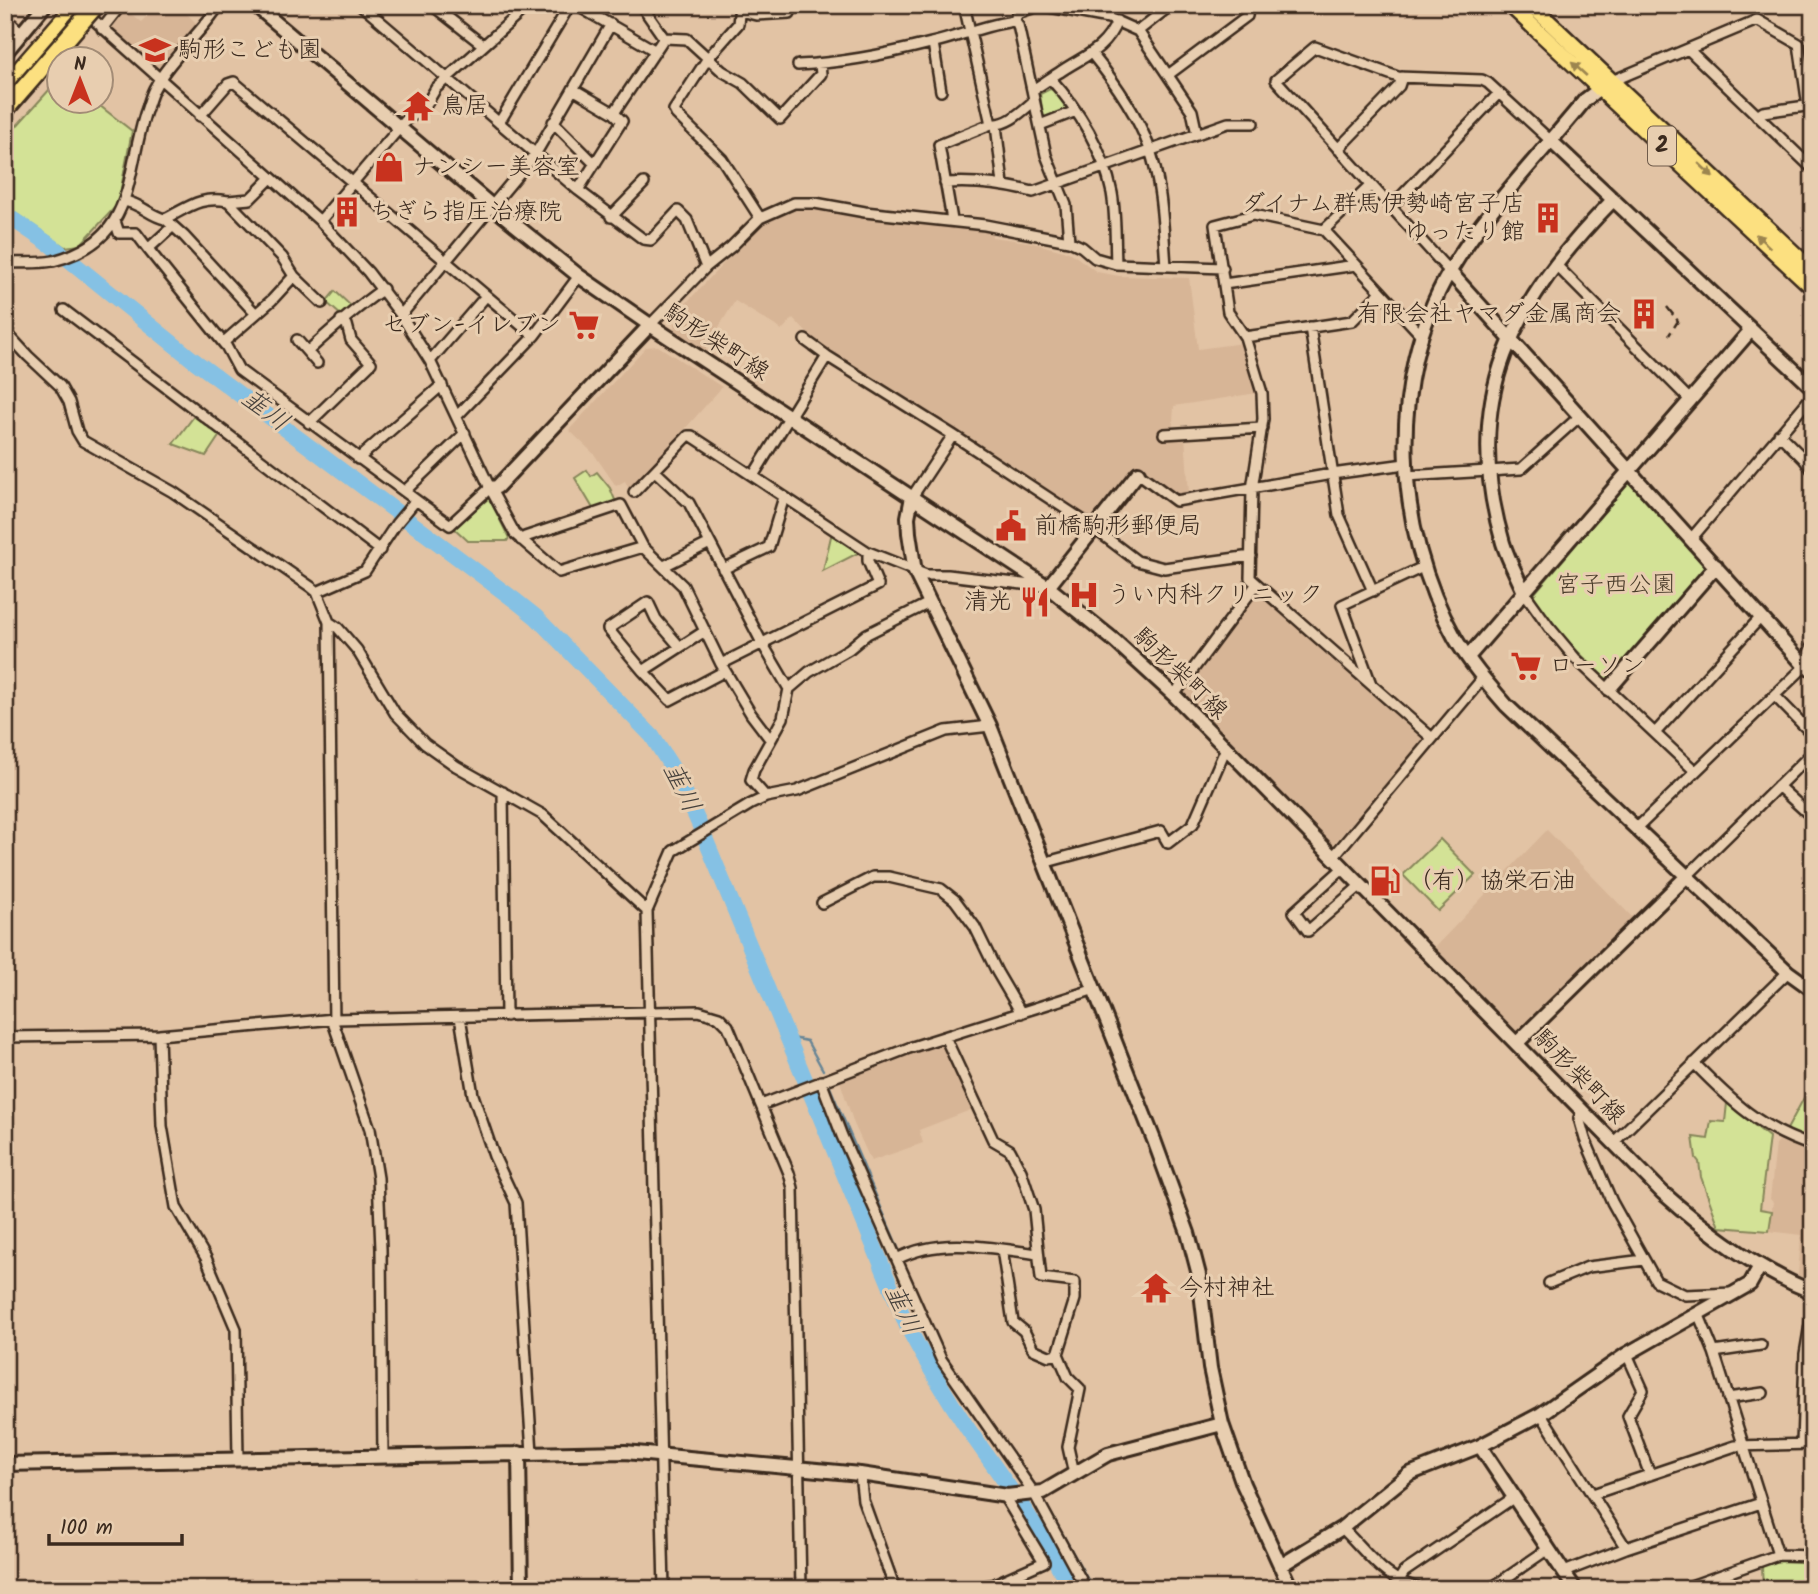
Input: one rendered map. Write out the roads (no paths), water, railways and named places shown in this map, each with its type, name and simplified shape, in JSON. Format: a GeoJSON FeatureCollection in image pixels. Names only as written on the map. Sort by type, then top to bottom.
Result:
{"type":"FeatureCollection","features":[{"type":"Feature","properties":{"kind":"highway"},"geometry":{"type":"LineString","coordinates":[[5,87],[77,5]]}},
{"type":"Feature","properties":{"kind":"highway"},"geometry":{"type":"LineString","coordinates":[[5,110],[96,5]]}},
{"type":"Feature","properties":{"kind":"main road","name":"2"},"geometry":{"type":"LineString","coordinates":[[1510,5],[1606,84],[1813,271]]}},
{"type":"Feature","properties":{"kind":"main road","name":"2"},"geometry":{"type":"LineString","coordinates":[[1531,5],[1606,84],[1813,288]]}},
{"type":"Feature","properties":{"kind":"street"},"geometry":{"type":"LineString","coordinates":[[5,54],[45,5]]}},
{"type":"Feature","properties":{"kind":"street"},"geometry":{"type":"LineString","coordinates":[[77,5],[320,221],[383,289],[430,361],[490,488],[521,540],[559,572],[643,547]]}},
{"type":"Feature","properties":{"kind":"street"},"geometry":{"type":"LineString","coordinates":[[102,29],[121,5]]}},
{"type":"Feature","properties":{"kind":"street"},"geometry":{"type":"LineString","coordinates":[[5,263],[54,260],[74,253],[94,243],[115,222],[124,201],[151,96],[160,80],[219,5]]}},
{"type":"Feature","properties":{"kind":"street","name":"駒形柴町線"},"geometry":{"type":"LineString","coordinates":[[255,5],[492,206],[579,276],[1048,587],[1115,641],[1174,695],[1582,1112],[1679,1207],[1760,1266],[1781,1279],[1813,1292]]}},
{"type":"Feature","properties":{"kind":"street"},"geometry":{"type":"LineString","coordinates":[[432,5],[483,45]]}},
{"type":"Feature","properties":{"kind":"street"},"geometry":{"type":"LineString","coordinates":[[320,221],[411,116],[423,110],[434,90],[529,5]]}},
{"type":"Feature","properties":{"kind":"street"},"geometry":{"type":"LineString","coordinates":[[499,123],[570,5]]}},
{"type":"Feature","properties":{"kind":"street"},"geometry":{"type":"LineString","coordinates":[[576,5],[654,50]]}},
{"type":"Feature","properties":{"kind":"street"},"geometry":{"type":"LineString","coordinates":[[641,5],[664,38]]}},
{"type":"Feature","properties":{"kind":"street"},"geometry":{"type":"LineString","coordinates":[[964,5],[994,125],[1003,184]]}},
{"type":"Feature","properties":{"kind":"street"},"geometry":{"type":"LineString","coordinates":[[1138,31],[1171,5]]}},
{"type":"Feature","properties":{"kind":"street"},"geometry":{"type":"LineString","coordinates":[[1168,75],[1247,16],[1248,9],[1245,5]]}},
{"type":"Feature","properties":{"kind":"street"},"geometry":{"type":"LineString","coordinates":[[364,6],[578,190],[643,239],[651,240],[678,211],[687,220],[706,267]]}},
{"type":"Feature","properties":{"kind":"street"},"geometry":{"type":"LineString","coordinates":[[1069,241],[1067,213],[1046,155],[1015,21],[1017,13],[1034,7],[1055,6],[1117,21],[1138,31],[1192,111],[1197,134]]}},
{"type":"Feature","properties":{"kind":"street"},"geometry":{"type":"LineString","coordinates":[[760,218],[722,159],[674,110],[708,58],[733,32],[738,24],[740,8],[756,15],[790,13]]}},
{"type":"Feature","properties":{"kind":"street"},"geometry":{"type":"LineString","coordinates":[[5,17],[23,34]]}},
{"type":"Feature","properties":{"kind":"street"},"geometry":{"type":"LineString","coordinates":[[798,65],[820,64],[933,43],[1015,21]]}},
{"type":"Feature","properties":{"kind":"street"},"geometry":{"type":"LineString","coordinates":[[1032,90],[1092,54],[1109,36],[1117,21]]}},
{"type":"Feature","properties":{"kind":"street"},"geometry":{"type":"LineString","coordinates":[[1757,116],[1763,112],[1811,105],[1799,44],[1763,22],[1753,21],[1606,84],[1585,100],[1489,215],[1450,272],[1422,336],[1408,401],[1406,470],[1411,514],[1423,566],[1445,619],[1483,678],[1506,705],[1788,972],[1810,984]]}},
{"type":"Feature","properties":{"kind":"street"},"geometry":{"type":"LineString","coordinates":[[401,314],[536,153],[611,24]]}},
{"type":"Feature","properties":{"kind":"street"},"geometry":{"type":"LineString","coordinates":[[614,113],[664,38]]}},
{"type":"Feature","properties":{"kind":"street"},"geometry":{"type":"LineString","coordinates":[[664,38],[687,39],[722,71],[743,83],[780,119],[821,74],[820,64]]}},
{"type":"Feature","properties":{"kind":"street"},"geometry":{"type":"LineString","coordinates":[[933,43],[941,91]]}},
{"type":"Feature","properties":{"kind":"street"},"geometry":{"type":"LineString","coordinates":[[1808,668],[1276,80],[1315,47],[1402,77],[1482,80],[1813,388]]}},
{"type":"Feature","properties":{"kind":"street"},"geometry":{"type":"LineString","coordinates":[[1688,49],[1813,169]]}},
{"type":"Feature","properties":{"kind":"street"},"geometry":{"type":"LineString","coordinates":[[1092,54],[1124,99],[1149,149],[1161,198],[1166,266]]}},
{"type":"Feature","properties":{"kind":"street"},"geometry":{"type":"LineString","coordinates":[[1338,149],[1399,86],[1402,77]]}},
{"type":"Feature","properties":{"kind":"street"},"geometry":{"type":"LineString","coordinates":[[1051,79],[1071,101],[1104,169],[1112,194],[1116,264]]}},
{"type":"Feature","properties":{"kind":"street"},"geometry":{"type":"LineString","coordinates":[[200,116],[228,84],[234,82],[534,337]]}},
{"type":"Feature","properties":{"kind":"street"},"geometry":{"type":"LineString","coordinates":[[573,89],[614,113],[622,121],[578,190]]}},
{"type":"Feature","properties":{"kind":"street"},"geometry":{"type":"LineString","coordinates":[[1391,206],[1499,93]]}},
{"type":"Feature","properties":{"kind":"street"},"geometry":{"type":"LineString","coordinates":[[952,220],[939,145],[1010,120],[1034,102]]}},
{"type":"Feature","properties":{"kind":"street"},"geometry":{"type":"LineString","coordinates":[[1041,125],[1076,111]]}},
{"type":"Feature","properties":{"kind":"street"},"geometry":{"type":"LineString","coordinates":[[552,122],[595,164]]}},
{"type":"Feature","properties":{"kind":"street"},"geometry":{"type":"LineString","coordinates":[[945,183],[978,181],[1033,192],[1228,123],[1254,123]]}},
{"type":"Feature","properties":{"kind":"street"},"geometry":{"type":"LineString","coordinates":[[148,250],[169,223],[201,201],[211,198],[228,201],[250,199],[271,178]]}},
{"type":"Feature","properties":{"kind":"street"},"geometry":{"type":"LineString","coordinates":[[611,217],[644,183]]}},
{"type":"Feature","properties":{"kind":"street"},"geometry":{"type":"LineString","coordinates":[[1324,230],[1371,185]]}},
{"type":"Feature","properties":{"kind":"street"},"geometry":{"type":"LineString","coordinates":[[1613,200],[1555,264],[1527,304],[1510,339],[1494,389],[1489,419],[1488,471],[1504,546],[1524,592],[1561,642],[1695,771]]}},
{"type":"Feature","properties":{"kind":"street"},"geometry":{"type":"LineString","coordinates":[[124,201],[134,202],[169,223],[255,313]]}},
{"type":"Feature","properties":{"kind":"street"},"geometry":{"type":"LineString","coordinates":[[228,201],[282,257],[294,276],[321,303]]}},
{"type":"Feature","properties":{"kind":"street"},"geometry":{"type":"LineString","coordinates":[[115,222],[119,233],[136,233],[225,345],[239,370],[405,491],[413,503],[450,525],[490,488],[496,487],[706,267],[760,218],[780,207],[805,202],[865,212],[952,220],[1069,241],[1095,258],[1116,264],[1223,268]]}},
{"type":"Feature","properties":{"kind":"street"},"geometry":{"type":"LineString","coordinates":[[1422,336],[1324,230],[1253,215],[1215,225],[1228,312],[1245,337],[1262,394],[1264,419],[1252,489],[1250,578],[1432,738]]}},
{"type":"Feature","properties":{"kind":"street"},"geometry":{"type":"LineString","coordinates":[[1555,264],[1691,401]]}},
{"type":"Feature","properties":{"kind":"street"},"geometry":{"type":"LineString","coordinates":[[1224,284],[1356,265]]}},
{"type":"Feature","properties":{"kind":"street"},"geometry":{"type":"LineString","coordinates":[[225,345],[224,342],[272,300],[294,276]]}},
{"type":"Feature","properties":{"kind":"street"},"geometry":{"type":"LineString","coordinates":[[457,416],[534,337],[579,276]]}},
{"type":"Feature","properties":{"kind":"street"},"geometry":{"type":"LineString","coordinates":[[308,351],[341,320],[351,316],[383,289]]}},
{"type":"Feature","properties":{"kind":"street"},"geometry":{"type":"LineString","coordinates":[[1245,337],[1352,321],[1381,292]]}},
{"type":"Feature","properties":{"kind":"street"},"geometry":{"type":"LineString","coordinates":[[430,361],[486,296]]}},
{"type":"Feature","properties":{"kind":"street"},"geometry":{"type":"LineString","coordinates":[[64,310],[380,550]]}},
{"type":"Feature","properties":{"kind":"street"},"geometry":{"type":"LineString","coordinates":[[309,423],[371,363],[351,340],[347,325],[341,320]]}},
{"type":"Feature","properties":{"kind":"street"},"geometry":{"type":"LineString","coordinates":[[1310,327],[1339,515],[1373,591]]}},
{"type":"Feature","properties":{"kind":"street"},"geometry":{"type":"LineString","coordinates":[[1468,657],[1751,330]]}},
{"type":"Feature","properties":{"kind":"street"},"geometry":{"type":"LineString","coordinates":[[5,331],[60,386],[69,402],[83,441],[177,495],[317,592],[329,622],[335,1031],[370,1129],[378,1178],[383,1456]]}},
{"type":"Feature","properties":{"kind":"street"},"geometry":{"type":"LineString","coordinates":[[297,340],[317,363]]}},
{"type":"Feature","properties":{"kind":"street"},"geometry":{"type":"LineString","coordinates":[[805,340],[953,435],[1137,561],[1156,568],[1251,556]]}},
{"type":"Feature","properties":{"kind":"street"},"geometry":{"type":"LineString","coordinates":[[752,476],[827,356]]}},
{"type":"Feature","properties":{"kind":"street"},"geometry":{"type":"LineString","coordinates":[[358,459],[442,385]]}},
{"type":"Feature","properties":{"kind":"street"},"geometry":{"type":"LineString","coordinates":[[1691,539],[1813,395]]}},
{"type":"Feature","properties":{"kind":"street"},"geometry":{"type":"LineString","coordinates":[[634,492],[688,436],[692,436],[868,552],[915,572],[1048,587],[1138,473],[1176,502],[1332,474],[1521,469],[1580,416]]}},
{"type":"Feature","properties":{"kind":"street"},"geometry":{"type":"LineString","coordinates":[[1164,434],[1262,428]]}},
{"type":"Feature","properties":{"kind":"street"},"geometry":{"type":"LineString","coordinates":[[405,491],[465,433]]}},
{"type":"Feature","properties":{"kind":"street"},"geometry":{"type":"LineString","coordinates":[[1779,434],[1804,458],[1813,471]]}},
{"type":"Feature","properties":{"kind":"street"},"geometry":{"type":"LineString","coordinates":[[953,435],[912,497],[908,517],[915,572],[990,726],[1092,990],[1154,1140],[1188,1233],[1199,1275],[1210,1368],[1222,1424],[1243,1485],[1291,1589]]}},
{"type":"Feature","properties":{"kind":"street"},"geometry":{"type":"LineString","coordinates":[[656,471],[689,503],[789,689]]}},
{"type":"Feature","properties":{"kind":"street"},"geometry":{"type":"LineString","coordinates":[[723,569],[769,547],[784,498]]}},
{"type":"Feature","properties":{"kind":"street"},"geometry":{"type":"LineString","coordinates":[[317,592],[365,571],[413,503]]}},
{"type":"Feature","properties":{"kind":"street"},"geometry":{"type":"LineString","coordinates":[[521,540],[621,505],[643,547],[682,586],[723,667],[751,714],[770,739]]}},
{"type":"Feature","properties":{"kind":"street"},"geometry":{"type":"LineString","coordinates":[[664,566],[710,542]]}},
{"type":"Feature","properties":{"kind":"street"},"geometry":{"type":"LineString","coordinates":[[680,647],[656,619],[648,602],[608,629],[670,700],[762,643],[878,585],[868,561],[868,552]]}},
{"type":"Feature","properties":{"kind":"street"},"geometry":{"type":"LineString","coordinates":[[1372,686],[1342,605],[1423,566]]}},
{"type":"Feature","properties":{"kind":"street"},"geometry":{"type":"LineString","coordinates":[[1609,689],[1716,566]]}},
{"type":"Feature","properties":{"kind":"street"},"geometry":{"type":"LineString","coordinates":[[1174,695],[1256,585]]}},
{"type":"Feature","properties":{"kind":"street"},"geometry":{"type":"LineString","coordinates":[[766,797],[751,780],[783,718],[789,689],[867,634],[929,603]]}},
{"type":"Feature","properties":{"kind":"street"},"geometry":{"type":"LineString","coordinates":[[1655,733],[1761,617]]}},
{"type":"Feature","properties":{"kind":"street"},"geometry":{"type":"LineString","coordinates":[[329,622],[338,628],[356,650],[395,713],[417,736],[456,766],[543,816],[647,911]]}},
{"type":"Feature","properties":{"kind":"street"},"geometry":{"type":"LineString","coordinates":[[643,671],[705,631]]}},
{"type":"Feature","properties":{"kind":"street"},"geometry":{"type":"LineString","coordinates":[[1636,829],[1775,696],[1808,668],[1813,644]]}},
{"type":"Feature","properties":{"kind":"street"},"geometry":{"type":"LineString","coordinates":[[1333,857],[1483,678]]}},
{"type":"Feature","properties":{"kind":"street"},"geometry":{"type":"LineString","coordinates":[[1775,696],[1813,735]]}},
{"type":"Feature","properties":{"kind":"street"},"geometry":{"type":"LineString","coordinates":[[664,1589],[647,911],[673,851],[766,797],[797,791],[946,731],[990,726]]}},
{"type":"Feature","properties":{"kind":"street"},"geometry":{"type":"LineString","coordinates":[[1043,863],[1161,831],[1168,843],[1174,840],[1194,824],[1226,748]]}},
{"type":"Feature","properties":{"kind":"street"},"geometry":{"type":"LineString","coordinates":[[1517,1043],[1813,752]]}},
{"type":"Feature","properties":{"kind":"street"},"geometry":{"type":"LineString","coordinates":[[1779,786],[1813,818]]}},
{"type":"Feature","properties":{"kind":"street"},"geometry":{"type":"LineString","coordinates":[[503,792],[506,1016]]}},
{"type":"Feature","properties":{"kind":"street"},"geometry":{"type":"LineString","coordinates":[[1343,868],[1294,912],[1308,931],[1361,885]]}},
{"type":"Feature","properties":{"kind":"street"},"geometry":{"type":"LineString","coordinates":[[822,903],[873,877],[889,877],[941,889],[955,900],[975,928],[1021,1013]]}},
{"type":"Feature","properties":{"kind":"street"},"geometry":{"type":"LineString","coordinates":[[1613,1143],[1788,972]]}},
{"type":"Feature","properties":{"kind":"street"},"geometry":{"type":"LineString","coordinates":[[761,1105],[909,1048],[1092,990]]}},
{"type":"Feature","properties":{"kind":"street"},"geometry":{"type":"LineString","coordinates":[[5,1037],[159,1035],[335,1019],[699,1011],[719,1017],[727,1026],[793,1188],[801,1589]]}},
{"type":"Feature","properties":{"kind":"street"},"geometry":{"type":"LineString","coordinates":[[460,1017],[473,1095],[494,1156],[516,1203],[525,1453],[521,1589]]}},
{"type":"Feature","properties":{"kind":"street"},"geometry":{"type":"LineString","coordinates":[[159,1035],[163,1126],[176,1207],[206,1258],[236,1329],[238,1460]]}},
{"type":"Feature","properties":{"kind":"street"},"geometry":{"type":"LineString","coordinates":[[945,1038],[993,1140],[1010,1150],[1016,1159],[1034,1210],[1041,1278],[1075,1282],[1075,1299],[1058,1354],[1068,1377],[1080,1389],[1068,1447],[1074,1474]]}},
{"type":"Feature","properties":{"kind":"street"},"geometry":{"type":"LineString","coordinates":[[1694,1063],[1752,1118],[1772,1130],[1813,1146]]}},
{"type":"Feature","properties":{"kind":"street"},"geometry":{"type":"LineString","coordinates":[[819,1082],[910,1294],[941,1359],[1032,1493],[1086,1589]]}},
{"type":"Feature","properties":{"kind":"street"},"geometry":{"type":"LineString","coordinates":[[1582,1112],[1579,1118],[1585,1139],[1612,1202],[1656,1281],[1685,1295],[1734,1293]]}},
{"type":"Feature","properties":{"kind":"street"},"geometry":{"type":"LineString","coordinates":[[897,1259],[910,1252],[956,1244],[1038,1254]]}},
{"type":"Feature","properties":{"kind":"street"},"geometry":{"type":"LineString","coordinates":[[1002,1249],[1013,1322],[1024,1331],[1033,1349],[1049,1356],[1058,1354]]}},
{"type":"Feature","properties":{"kind":"street"},"geometry":{"type":"LineString","coordinates":[[1549,1283],[1588,1267],[1644,1260]]}},
{"type":"Feature","properties":{"kind":"street"},"geometry":{"type":"LineString","coordinates":[[1280,1566],[1342,1528],[1409,1474],[1480,1446],[1541,1414],[1628,1354],[1750,1284],[1760,1266]]}},
{"type":"Feature","properties":{"kind":"street"},"geometry":{"type":"LineString","coordinates":[[1802,1444],[1805,1354],[1813,1307]]}},
{"type":"Feature","properties":{"kind":"street"},"geometry":{"type":"LineString","coordinates":[[1698,1313],[1714,1352],[1778,1555]]}},
{"type":"Feature","properties":{"kind":"street"},"geometry":{"type":"LineString","coordinates":[[1714,1352],[1761,1345]]}},
{"type":"Feature","properties":{"kind":"street"},"geometry":{"type":"LineString","coordinates":[[1628,1354],[1643,1390],[1628,1416],[1650,1475]]}},
{"type":"Feature","properties":{"kind":"street"},"geometry":{"type":"LineString","coordinates":[[1728,1398],[1763,1393]]}},
{"type":"Feature","properties":{"kind":"street"},"geometry":{"type":"LineString","coordinates":[[1541,1414],[1626,1548]]}},
{"type":"Feature","properties":{"kind":"street"},"geometry":{"type":"LineString","coordinates":[[5,1464],[625,1452],[860,1474],[1005,1496],[1042,1492],[1108,1454],[1222,1424]]}},
{"type":"Feature","properties":{"kind":"street"},"geometry":{"type":"LineString","coordinates":[[1593,1494],[1743,1445],[1813,1444]]}},
{"type":"Feature","properties":{"kind":"street"},"geometry":{"type":"LineString","coordinates":[[1480,1446],[1574,1589]]}},
{"type":"Feature","properties":{"kind":"street"},"geometry":{"type":"LineString","coordinates":[[860,1474],[863,1500],[897,1589]]}},
{"type":"Feature","properties":{"kind":"street"},"geometry":{"type":"LineString","coordinates":[[966,1589],[992,1585],[1044,1562],[1005,1496]]}},
{"type":"Feature","properties":{"kind":"street"},"geometry":{"type":"LineString","coordinates":[[1399,1580],[1404,1572],[1513,1498]]}},
{"type":"Feature","properties":{"kind":"street"},"geometry":{"type":"LineString","coordinates":[[1564,1572],[1626,1548],[1761,1503]]}},
{"type":"Feature","properties":{"kind":"street"},"geometry":{"type":"LineString","coordinates":[[1342,1528],[1374,1564],[1399,1580],[1423,1589]]}},
{"type":"Feature","properties":{"kind":"street"},"geometry":{"type":"LineString","coordinates":[[1490,1589],[1548,1549]]}},
{"type":"Feature","properties":{"kind":"street"},"geometry":{"type":"LineString","coordinates":[[1682,1589],[1778,1555],[1813,1556]]}},
{"type":"Feature","properties":{"kind":"waterway","name":"韮川"},"geometry":{"type":"LineString","coordinates":[[5,214],[52,246],[192,359],[536,617],[652,736],[678,777],[700,826],[907,1326],[936,1379],[1035,1527],[1070,1589]]}},
{"type":"Feature","properties":{"kind":"waterway"},"geometry":{"type":"LineString","coordinates":[[788,1037],[807,1041],[823,1070]]}},
{"type":"Feature","properties":{"kind":"waterway"},"geometry":{"type":"LineString","coordinates":[[829,1085],[899,1250]]}},
{"type":"Feature","properties":{"kind":"waterway"},"geometry":{"type":"LineString","coordinates":[[1047,1506],[1093,1589]]}},
{"type":"Feature","properties":{"kind":"railway"},"geometry":{"type":"LineString","coordinates":[[1667,307],[1678,321],[1669,335]]}},
{"type":"Feature","properties":{"kind":"place","name":"駒形こども園"},"geometry":{"type":"Point","coordinates":[155,50]}},
{"type":"Feature","properties":{"kind":"place","name":"鳥居"},"geometry":{"type":"Point","coordinates":[418,106]}},
{"type":"Feature","properties":{"kind":"place","name":"ナンシー美容室"},"geometry":{"type":"Point","coordinates":[389,167]}},
{"type":"Feature","properties":{"kind":"place","name":"ちぎら指圧治療院"},"geometry":{"type":"Point","coordinates":[347,212]}},
{"type":"Feature","properties":{"kind":"place","name":"ダイナム群馬伊勢崎宮子店 ゆったり館"},"geometry":{"type":"Point","coordinates":[1548,218]}},
{"type":"Feature","properties":{"kind":"place","name":"有限会社ヤマダ金属商会"},"geometry":{"type":"Point","coordinates":[1644,314]}},
{"type":"Feature","properties":{"kind":"place","name":"セブン-イレブン"},"geometry":{"type":"Point","coordinates":[584,325]}},
{"type":"Feature","properties":{"kind":"place","name":"前橋駒形郵便局"},"geometry":{"type":"Point","coordinates":[1011,526]}},
{"type":"Feature","properties":{"kind":"place","name":"うい内科クリニック"},"geometry":{"type":"Point","coordinates":[1084,595]}},
{"type":"Feature","properties":{"kind":"place","name":"清光"},"geometry":{"type":"Point","coordinates":[1035,602]}},
{"type":"Feature","properties":{"kind":"place","name":"ローソン"},"geometry":{"type":"Point","coordinates":[1526,666]}},
{"type":"Feature","properties":{"kind":"place","name":"（有）協栄石油"},"geometry":{"type":"Point","coordinates":[1385,881]}},
{"type":"Feature","properties":{"kind":"place","name":"今村神社"},"geometry":{"type":"Point","coordinates":[1156,1288]}},
{"type":"Feature","properties":{"kind":"park label","name":"宮子西公園"},"geometry":{"type":"Point","coordinates":[1616,585]}}]}
